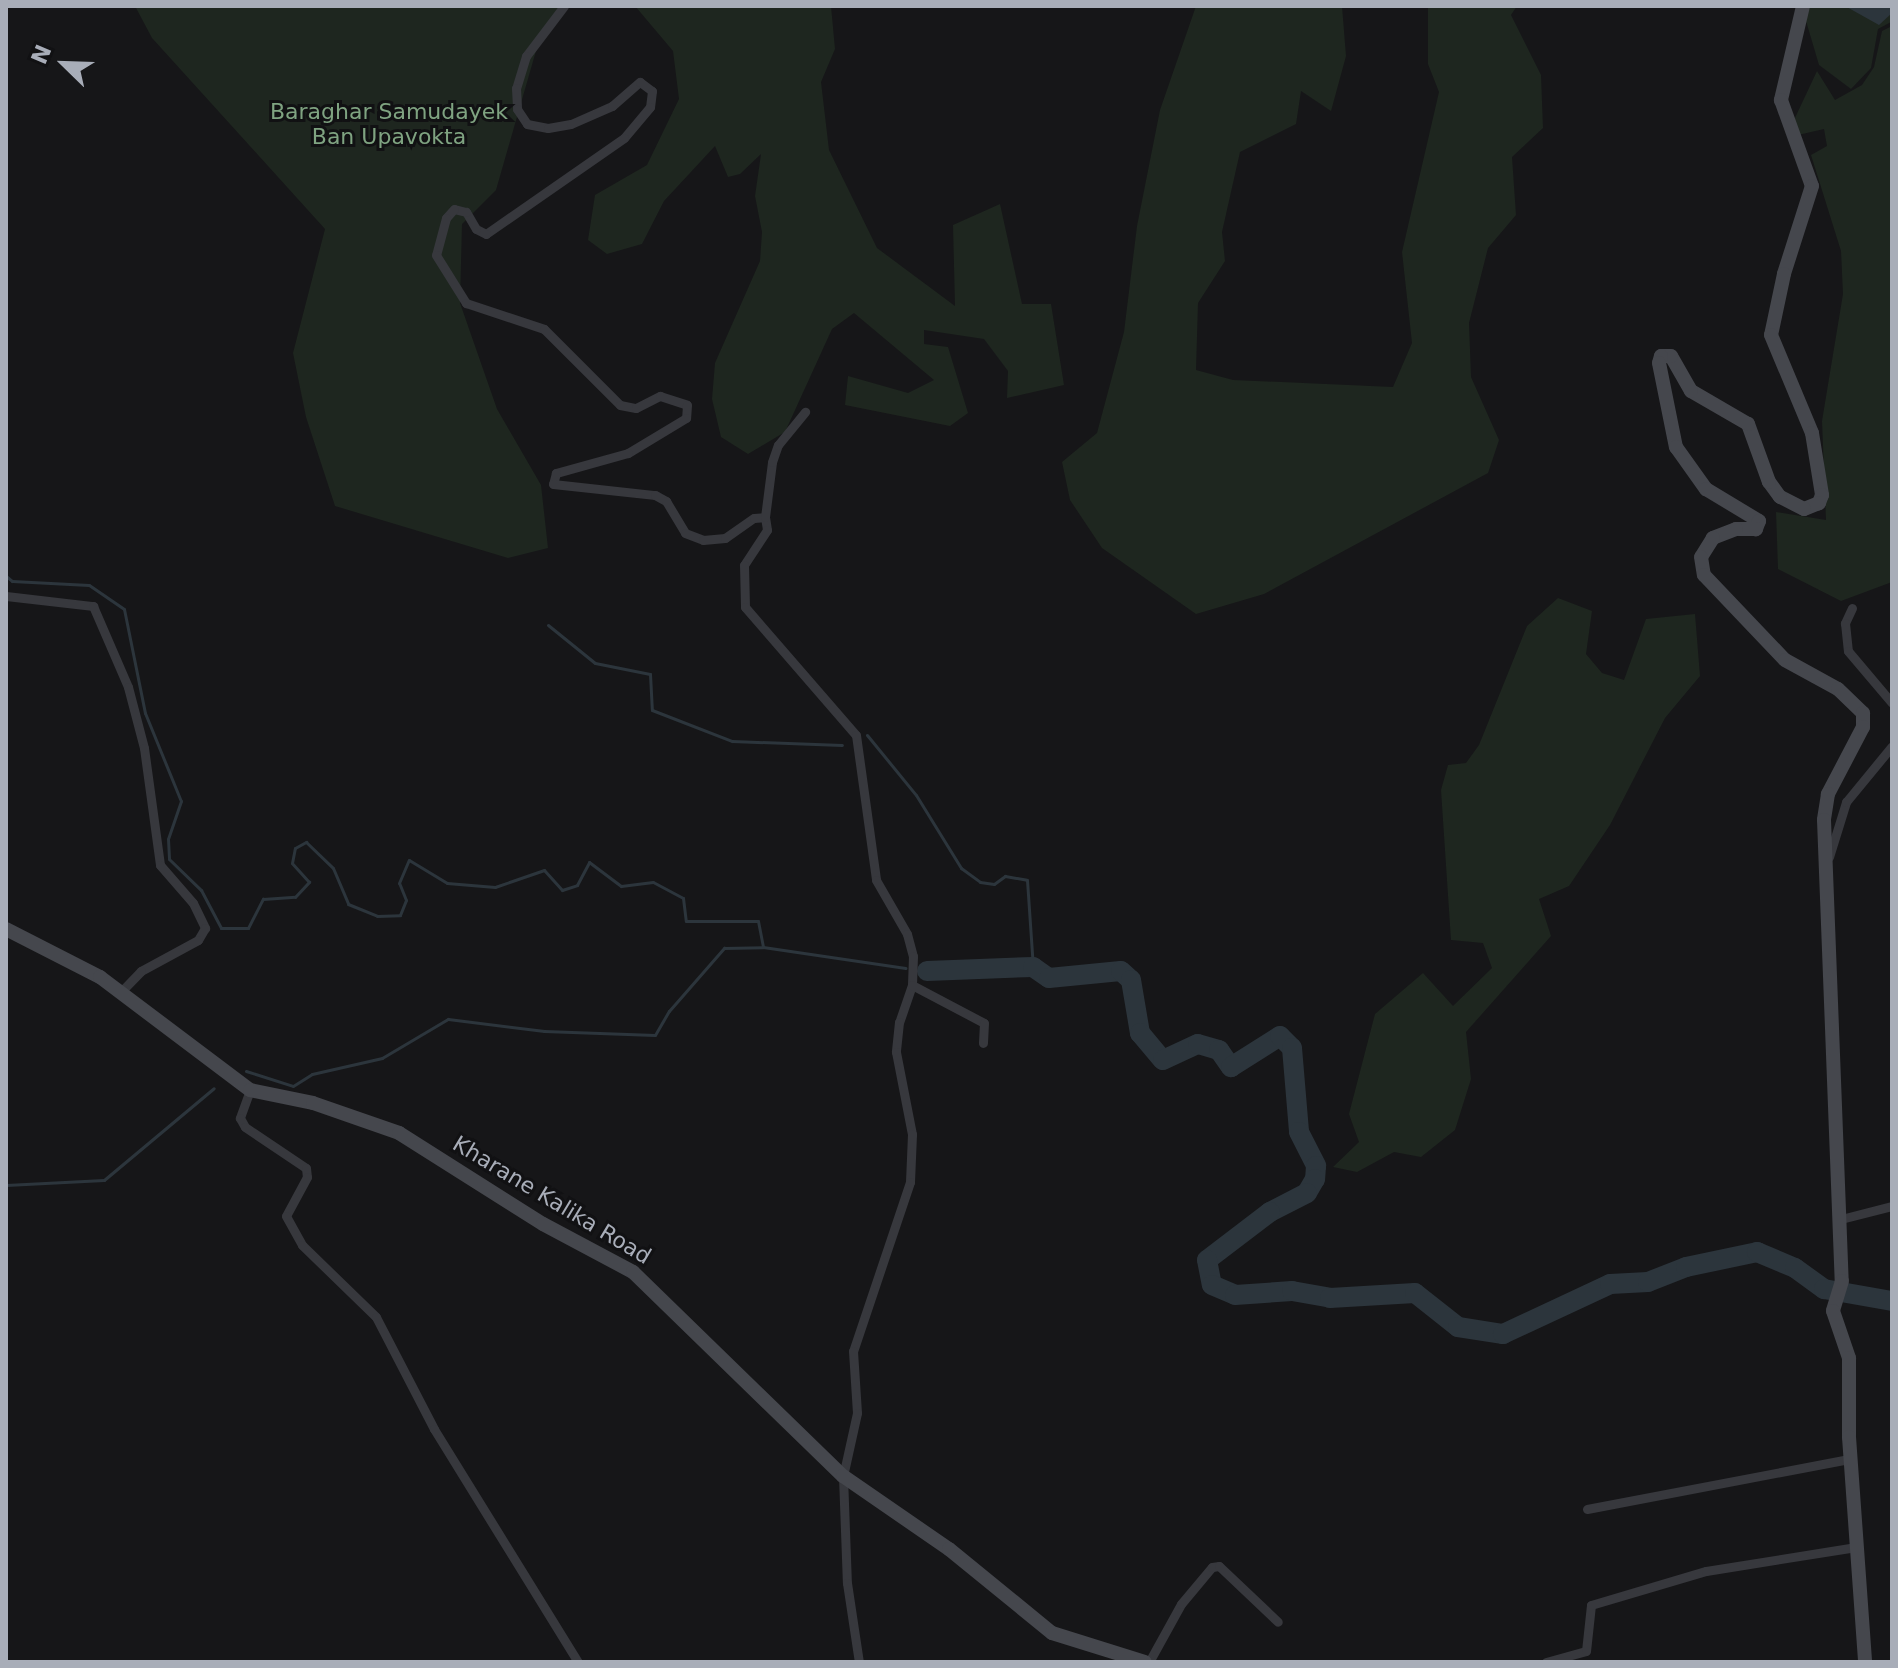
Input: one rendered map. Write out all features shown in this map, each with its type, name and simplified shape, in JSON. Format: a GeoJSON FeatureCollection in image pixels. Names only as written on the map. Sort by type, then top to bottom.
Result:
{"type":"FeatureCollection","features":[{"type":"Feature","properties":{"kind":"main road"},"geometry":{"type":"LineString","coordinates":[[1803,6],[1781,100],[1812,186],[1771,335],[1812,433],[1822,495],[1819,503],[1804,509],[1780,497],[1769,482],[1748,424],[1691,391],[1671,356],[1661,356],[1659,363],[1676,447],[1706,489],[1759,521],[1756,529],[1736,529],[1713,538],[1701,557],[1704,575],[1785,660],[1838,689],[1863,713],[1863,727],[1828,794],[1826,868],[1842,1281],[1833,1311],[1849,1358],[1850,1459],[1865,1662]]}},
{"type":"Feature","properties":{"kind":"main road","name":"Kharane Kalika Road"},"geometry":{"type":"LineString","coordinates":[[6,929],[83,966],[250,1090],[313,1103],[399,1133],[543,1224],[633,1272],[843,1476],[949,1549],[1052,1633],[1147,1662]]}},
{"type":"Feature","properties":{"kind":"street"},"geometry":{"type":"LineString","coordinates":[[564,6],[526,56],[516,88],[517,109],[527,124],[548,128],[571,124],[612,106],[640,82],[652,91],[650,107],[624,138],[486,234],[476,229],[466,212],[454,209],[446,218],[436,255],[466,303],[544,329],[620,405],[636,408],[660,396],[687,405],[686,418],[628,453],[556,473],[553,484],[655,495],[666,501],[685,533],[703,540],[725,538],[754,518],[765,517]]}},
{"type":"Feature","properties":{"kind":"street"},"geometry":{"type":"LineString","coordinates":[[805,412],[775,453],[765,517],[767,530],[744,565],[745,607],[856,735],[876,880],[907,934],[912,985],[899,1022],[896,1052],[912,1134],[910,1182],[860,1321],[853,1351],[857,1413],[843,1476],[847,1583],[859,1662]]}},
{"type":"Feature","properties":{"kind":"street"},"geometry":{"type":"LineString","coordinates":[[6,596],[93,606],[128,687],[144,748],[160,865],[193,903],[205,928],[198,940],[141,971],[121,992]]}},
{"type":"Feature","properties":{"kind":"street"},"geometry":{"type":"LineString","coordinates":[[1852,608],[1845,623],[1848,651],[1892,703]]}},
{"type":"Feature","properties":{"kind":"street"},"geometry":{"type":"LineString","coordinates":[[1826,868],[1846,802],[1892,746]]}},
{"type":"Feature","properties":{"kind":"street"},"geometry":{"type":"LineString","coordinates":[[912,985],[984,1023],[983,1043]]}},
{"type":"Feature","properties":{"kind":"street"},"geometry":{"type":"LineString","coordinates":[[250,1090],[240,1118],[245,1127],[306,1168],[307,1177],[286,1216],[302,1245],[376,1317],[434,1429],[578,1662]]}},
{"type":"Feature","properties":{"kind":"street"},"geometry":{"type":"LineString","coordinates":[[1841,1219],[1892,1206]]}},
{"type":"Feature","properties":{"kind":"street"},"geometry":{"type":"LineString","coordinates":[[1587,1509],[1850,1459]]}},
{"type":"Feature","properties":{"kind":"street"},"geometry":{"type":"LineString","coordinates":[[1546,1662],[1586,1651],[1591,1605],[1706,1571],[1856,1547]]}},
{"type":"Feature","properties":{"kind":"street"},"geometry":{"type":"LineString","coordinates":[[1147,1662],[1181,1604],[1212,1567],[1219,1566],[1278,1622]]}},
{"type":"Feature","properties":{"kind":"green space","name":"Baraghar Samudayek Ban Upavokta"},"geometry":{"type":"Polygon","coordinates":[[[135,6],[565,6],[536,51],[496,190],[462,224],[460,303],[497,409],[541,485],[548,548],[508,558],[335,506],[306,417],[293,353],[325,229],[152,38],[135,6]]]}},
{"type":"Feature","properties":{"kind":"green space"},"geometry":{"type":"Polygon","coordinates":[[[635,6],[831,6],[835,49],[821,82],[829,150],[877,248],[955,306],[953,225],[1000,204],[1022,304],[1051,304],[1064,385],[1007,398],[1008,371],[984,339],[924,330],[924,344],[948,347],[968,413],[950,426],[845,405],[848,376],[908,393],[934,380],[854,313],[832,329],[785,432],[748,454],[721,437],[712,399],[715,363],[760,261],[762,232],[755,196],[761,154],[740,174],[728,177],[715,146],[664,201],[642,244],[607,254],[588,240],[595,195],[647,165],[679,99],[673,51],[635,6]]]}},
{"type":"Feature","properties":{"kind":"green space"},"geometry":{"type":"Polygon","coordinates":[[[1196,6],[1342,6],[1346,56],[1331,111],[1301,91],[1296,124],[1240,152],[1222,232],[1225,261],[1198,303],[1196,370],[1233,380],[1393,387],[1412,343],[1402,252],[1439,92],[1428,64],[1428,6],[1517,6],[1511,15],[1541,75],[1543,128],[1512,157],[1516,215],[1488,248],[1469,323],[1471,377],[1499,440],[1488,473],[1264,594],[1196,614],[1102,548],[1070,500],[1062,462],[1097,433],[1124,332],[1137,226],[1160,110],[1196,6]]]}},
{"type":"Feature","properties":{"kind":"green space"},"geometry":{"type":"Polygon","coordinates":[[[1808,6],[1892,6],[1891,22],[1878,29],[1871,68],[1851,89],[1819,65],[1806,21],[1808,6]]]}},
{"type":"Feature","properties":{"kind":"green space"},"geometry":{"type":"Polygon","coordinates":[[[1892,26],[1892,582],[1841,601],[1778,569],[1776,512],[1826,520],[1822,421],[1843,294],[1841,251],[1811,155],[1827,146],[1824,129],[1798,135],[1794,120],[1817,71],[1835,100],[1862,85],[1874,67],[1882,31],[1892,26]]]}},
{"type":"Feature","properties":{"kind":"green space"},"geometry":{"type":"Polygon","coordinates":[[[1558,598],[1592,611],[1586,654],[1602,673],[1624,680],[1646,619],[1695,614],[1700,676],[1665,718],[1610,825],[1569,886],[1539,899],[1551,936],[1466,1032],[1471,1079],[1455,1130],[1421,1157],[1394,1152],[1357,1172],[1333,1167],[1359,1142],[1349,1114],[1375,1014],[1423,973],[1453,1006],[1492,968],[1483,943],[1451,940],[1441,790],[1448,765],[1466,763],[1479,745],[1527,626],[1558,598]]]}},
{"type":"Feature","properties":{"kind":"shaded area"},"geometry":{"type":"Polygon","coordinates":[[[1845,6],[1892,6],[1892,13],[1879,25],[1845,6]]]}},
{"type":"Feature","properties":{"kind":"waterway"},"geometry":{"type":"LineString","coordinates":[[6,576],[12,581],[89,585],[124,609],[145,713],[181,801],[168,839],[169,859],[201,890],[221,928],[248,928],[263,899],[295,897],[309,882],[292,863],[295,848],[306,842],[333,868],[348,904],[377,916],[400,915],[406,900],[399,883],[409,860],[447,883],[495,887],[544,870],[562,890],[577,885],[589,862],[621,886],[653,882],[683,898],[686,921],[758,921],[763,947],[905,968]]}},
{"type":"Feature","properties":{"kind":"waterway"},"geometry":{"type":"LineString","coordinates":[[548,625],[595,663],[650,674],[652,710],[732,741],[842,745]]}},
{"type":"Feature","properties":{"kind":"waterway"},"geometry":{"type":"LineString","coordinates":[[867,735],[916,795],[961,868],[980,882],[994,884],[1005,876],[1027,880],[1033,967]]}},
{"type":"Feature","properties":{"kind":"waterway"},"geometry":{"type":"LineString","coordinates":[[246,1071],[293,1086],[312,1074],[382,1058],[448,1019],[544,1031],[655,1035],[669,1011],[724,948],[763,947]]}},
{"type":"Feature","properties":{"kind":"waterway"},"geometry":{"type":"LineString","coordinates":[[927,971],[1033,967],[1049,978],[1121,971],[1131,980],[1140,1033],[1163,1060],[1198,1044],[1219,1050],[1231,1067],[1280,1036],[1292,1048],[1299,1132],[1316,1166],[1315,1179],[1307,1193],[1270,1212],[1207,1260],[1212,1285],[1235,1295],[1292,1291],[1330,1298],[1415,1293],[1458,1327],[1503,1334],[1610,1284],[1648,1282],[1686,1267],[1757,1252],[1795,1268],[1824,1289],[1892,1301]]}},
{"type":"Feature","properties":{"kind":"waterway"},"geometry":{"type":"LineString","coordinates":[[6,1185],[104,1180],[214,1088]]}}]}
